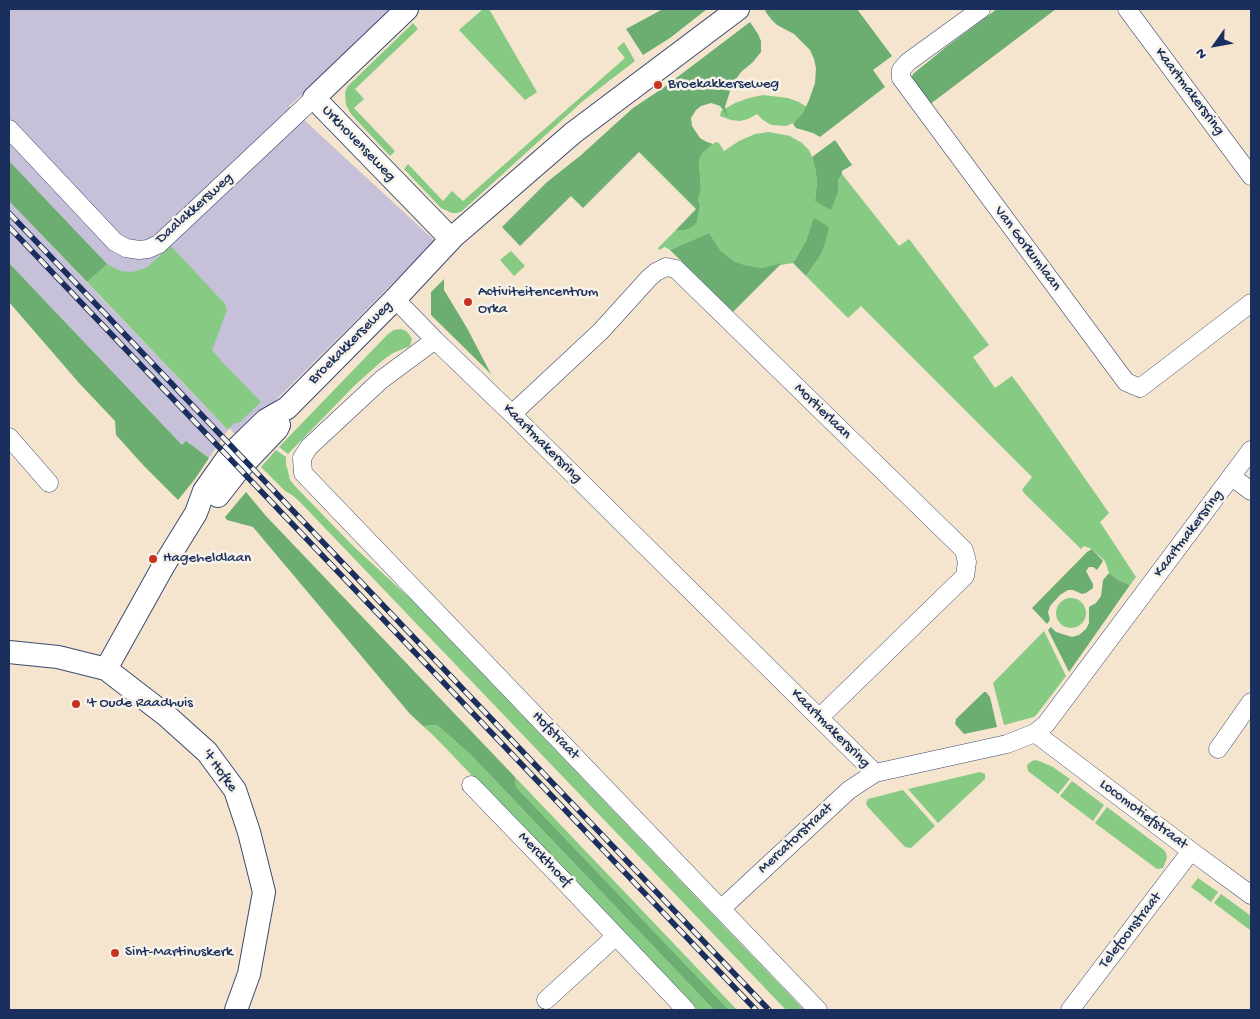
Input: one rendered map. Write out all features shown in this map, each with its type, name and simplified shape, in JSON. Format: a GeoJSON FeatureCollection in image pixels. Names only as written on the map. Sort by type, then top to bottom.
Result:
{"type":"FeatureCollection","features":[{"type":"Feature","properties":{"kind":"street","name":"Urkhovenseweg"},"geometry":{"type":"LineString","coordinates":[[407,9],[314,98],[450,239]]}},
{"type":"Feature","properties":{"kind":"street","name":"Broekakkerseweg"},"geometry":{"type":"LineString","coordinates":[[106,669],[164,565],[196,513],[217,497],[237,459],[277,429],[287,408],[395,299],[450,239],[573,133],[738,9]]}},
{"type":"Feature","properties":{"kind":"street","name":"Van Gorkumlaan"},"geometry":{"type":"LineString","coordinates":[[981,9],[908,62],[901,70],[900,78],[1126,382],[1140,388],[1251,303]]}},
{"type":"Feature","properties":{"kind":"street","name":"Kaartmakersring"},"geometry":{"type":"LineString","coordinates":[[1127,9],[1251,176]]}},
{"type":"Feature","properties":{"kind":"street","name":"Daalakkersweg"},"geometry":{"type":"LineString","coordinates":[[9,129],[115,242],[126,248],[139,250],[148,249],[159,244],[314,98]]}},
{"type":"Feature","properties":{"kind":"street","name":"Mortierlaan"},"geometry":{"type":"LineString","coordinates":[[512,414],[601,331],[649,278],[666,267],[676,270],[964,550],[967,562],[965,576],[819,718]]}},
{"type":"Feature","properties":{"kind":"street","name":"Kaartmakersring"},"geometry":{"type":"LineString","coordinates":[[395,299],[875,773],[1007,744],[1035,733],[1046,724],[1251,450]]}},
{"type":"Feature","properties":{"kind":"street","name":"Hofstraat"},"geometry":{"type":"LineString","coordinates":[[435,340],[381,380],[309,447],[302,458],[303,473],[818,1010]]}},
{"type":"Feature","properties":{"kind":"street"},"geometry":{"type":"LineString","coordinates":[[9,437],[49,483]]}},
{"type":"Feature","properties":{"kind":"street"},"geometry":{"type":"LineString","coordinates":[[1232,477],[1251,491]]}},
{"type":"Feature","properties":{"kind":"street","name":"'t Hofke"},"geometry":{"type":"LineString","coordinates":[[9,652],[58,657],[106,669],[167,716],[207,752],[235,790],[249,832],[264,892],[249,974],[236,1010]]}},
{"type":"Feature","properties":{"kind":"street"},"geometry":{"type":"LineString","coordinates":[[1218,749],[1251,702]]}},
{"type":"Feature","properties":{"kind":"street","name":"Locomotiefstraat"},"geometry":{"type":"LineString","coordinates":[[1035,733],[1251,895]]}},
{"type":"Feature","properties":{"kind":"street","name":"Mercatorstraat"},"geometry":{"type":"LineString","coordinates":[[721,909],[849,790],[875,773]]}},
{"type":"Feature","properties":{"kind":"street","name":"Merckthoef"},"geometry":{"type":"LineString","coordinates":[[471,786],[686,1010]]}},
{"type":"Feature","properties":{"kind":"street","name":"Telefoonstraat"},"geometry":{"type":"LineString","coordinates":[[1070,1010],[1191,851]]}},
{"type":"Feature","properties":{"kind":"street"},"geometry":{"type":"LineString","coordinates":[[546,1000],[616,936]]}},
{"type":"Feature","properties":{"kind":"shaded area"},"geometry":{"type":"Polygon","coordinates":[[[9,9],[400,9],[289,106],[435,241],[238,438],[122,304],[9,190],[9,9]]]}},
{"type":"Feature","properties":{"kind":"shaded area"},"geometry":{"type":"Polygon","coordinates":[[[9,201],[228,430],[209,458],[187,442],[183,446],[9,263],[9,201]]]}},
{"type":"Feature","properties":{"kind":"green space"},"geometry":{"type":"Polygon","coordinates":[[[483,9],[489,9],[537,92],[525,100],[459,30],[483,9]]]}},
{"type":"Feature","properties":{"kind":"green space"},"geometry":{"type":"Polygon","coordinates":[[[663,9],[707,9],[670,38],[643,55],[626,29],[663,9]]]}},
{"type":"Feature","properties":{"kind":"green space"},"geometry":{"type":"Polygon","coordinates":[[[768,9],[857,9],[892,56],[873,70],[885,87],[820,137],[796,128],[793,124],[803,113],[815,83],[816,68],[814,59],[810,50],[794,34],[777,25],[771,19],[765,11],[768,9]]]}},
{"type":"Feature","properties":{"kind":"green space"},"geometry":{"type":"Polygon","coordinates":[[[997,9],[1056,9],[929,105],[911,79],[913,74],[997,9]]]}},
{"type":"Feature","properties":{"kind":"green space"},"geometry":{"type":"Polygon","coordinates":[[[750,22],[761,41],[761,52],[741,72],[732,85],[725,107],[728,117],[720,106],[711,103],[701,106],[691,118],[692,126],[700,138],[713,144],[702,153],[699,160],[701,190],[698,199],[700,205],[697,222],[693,226],[686,230],[675,231],[696,209],[639,152],[583,208],[571,196],[520,246],[502,227],[547,182],[580,156],[633,108],[663,88],[750,22]]]}},
{"type":"Feature","properties":{"kind":"green space"},"geometry":{"type":"Polygon","coordinates":[[[413,23],[418,29],[355,89],[364,99],[354,108],[395,151],[390,156],[351,114],[346,105],[345,93],[347,87],[413,23]]]}},
{"type":"Feature","properties":{"kind":"green space"},"geometry":{"type":"Polygon","coordinates":[[[624,42],[635,61],[583,101],[462,211],[452,213],[441,208],[404,169],[408,164],[443,201],[452,191],[463,201],[625,58],[617,48],[624,42]]]}},
{"type":"Feature","properties":{"kind":"green space"},"geometry":{"type":"Polygon","coordinates":[[[763,95],[788,98],[808,108],[796,122],[786,126],[771,125],[757,114],[740,121],[720,116],[721,111],[735,103],[763,95]]]}},
{"type":"Feature","properties":{"kind":"green space"},"geometry":{"type":"Polygon","coordinates":[[[769,132],[790,136],[809,150],[815,167],[817,182],[815,201],[838,192],[838,180],[842,174],[899,246],[909,239],[989,345],[973,357],[995,388],[1012,376],[1109,513],[1100,522],[1136,577],[1130,585],[1118,580],[1109,573],[1105,561],[1092,549],[1084,546],[1081,549],[1025,494],[1022,490],[1032,477],[861,306],[848,318],[806,276],[818,259],[813,219],[806,241],[793,263],[762,268],[745,265],[734,261],[721,251],[709,233],[670,250],[665,247],[659,250],[658,248],[675,231],[686,230],[697,222],[700,205],[698,199],[701,190],[699,160],[701,153],[716,142],[719,143],[724,151],[739,141],[755,134],[769,132]]]}},
{"type":"Feature","properties":{"kind":"green space"},"geometry":{"type":"Polygon","coordinates":[[[835,140],[852,165],[842,171],[838,180],[838,192],[831,210],[815,201],[817,182],[812,157],[835,140]]]}},
{"type":"Feature","properties":{"kind":"green space"},"geometry":{"type":"Polygon","coordinates":[[[9,161],[107,264],[87,282],[9,201],[9,161]]]}},
{"type":"Feature","properties":{"kind":"green space"},"geometry":{"type":"Polygon","coordinates":[[[813,219],[829,228],[824,247],[806,276],[793,263],[806,241],[813,219]]]}},
{"type":"Feature","properties":{"kind":"green space"},"geometry":{"type":"Polygon","coordinates":[[[709,233],[721,251],[734,261],[762,268],[782,263],[733,312],[670,250],[709,233]]]}},
{"type":"Feature","properties":{"kind":"green space"},"geometry":{"type":"Polygon","coordinates":[[[171,246],[225,304],[227,310],[212,350],[261,402],[240,422],[233,424],[228,430],[87,282],[107,264],[121,271],[132,272],[146,268],[171,246]]]}},
{"type":"Feature","properties":{"kind":"green space"},"geometry":{"type":"Polygon","coordinates":[[[511,251],[525,266],[514,276],[500,260],[511,251]]]}},
{"type":"Feature","properties":{"kind":"green space"},"geometry":{"type":"Polygon","coordinates":[[[9,263],[182,445],[186,441],[209,458],[178,500],[116,435],[115,421],[79,383],[9,302],[9,263]]]}},
{"type":"Feature","properties":{"kind":"green space"},"geometry":{"type":"Polygon","coordinates":[[[444,279],[444,290],[467,328],[491,374],[431,315],[431,292],[444,279]]]}},
{"type":"Feature","properties":{"kind":"green space"},"geometry":{"type":"Polygon","coordinates":[[[401,329],[406,331],[412,339],[410,346],[393,353],[383,360],[355,385],[288,454],[279,447],[388,334],[394,330],[401,329]]]}},
{"type":"Feature","properties":{"kind":"green space"},"geometry":{"type":"Polygon","coordinates":[[[276,450],[286,457],[286,466],[290,480],[294,485],[353,546],[413,601],[804,1010],[786,1010],[300,502],[285,491],[261,467],[276,450]]]}},
{"type":"Feature","properties":{"kind":"green space"},"geometry":{"type":"Polygon","coordinates":[[[246,492],[266,516],[515,777],[516,787],[729,1010],[714,1010],[471,755],[437,725],[423,726],[410,714],[253,527],[227,520],[225,517],[246,492]]]}},
{"type":"Feature","properties":{"kind":"green space"},"geometry":{"type":"Polygon","coordinates":[[[1092,549],[1103,561],[1097,570],[1089,567],[1086,571],[1093,584],[1093,588],[1082,594],[1068,590],[1060,595],[1050,606],[1048,612],[1050,620],[1047,624],[1032,608],[1092,549]]]}},
{"type":"Feature","properties":{"kind":"green space"},"geometry":{"type":"Polygon","coordinates":[[[1109,573],[1118,580],[1130,585],[1069,672],[1048,630],[1051,627],[1056,632],[1072,637],[1079,635],[1086,629],[1089,623],[1089,607],[1096,603],[1101,596],[1103,580],[1109,573]]]}},
{"type":"Feature","properties":{"kind":"green space"},"geometry":{"type":"Polygon","coordinates":[[[1071,598],[1082,602],[1086,613],[1082,624],[1071,628],[1060,624],[1056,613],[1060,602],[1071,598]]]}},
{"type":"Feature","properties":{"kind":"green space"},"geometry":{"type":"Polygon","coordinates":[[[1044,631],[1066,676],[1034,717],[1004,725],[993,683],[1044,631]]]}},
{"type":"Feature","properties":{"kind":"green space"},"geometry":{"type":"Polygon","coordinates":[[[984,692],[990,697],[997,727],[964,734],[955,724],[956,719],[984,692]]]}},
{"type":"Feature","properties":{"kind":"green space"},"geometry":{"type":"Polygon","coordinates":[[[437,725],[471,755],[714,1010],[697,1010],[423,726],[437,725]]]}},
{"type":"Feature","properties":{"kind":"green space"},"geometry":{"type":"Polygon","coordinates":[[[1035,760],[1053,767],[1070,779],[1058,794],[1028,771],[1027,765],[1035,760]]]}},
{"type":"Feature","properties":{"kind":"green space"},"geometry":{"type":"Polygon","coordinates":[[[980,772],[985,774],[985,779],[938,823],[908,789],[980,772]]]}},
{"type":"Feature","properties":{"kind":"green space"},"geometry":{"type":"Polygon","coordinates":[[[515,777],[737,1010],[729,1010],[516,787],[515,777]]]}},
{"type":"Feature","properties":{"kind":"green space"},"geometry":{"type":"Polygon","coordinates":[[[1072,781],[1104,805],[1093,821],[1060,796],[1072,781]]]}},
{"type":"Feature","properties":{"kind":"green space"},"geometry":{"type":"Polygon","coordinates":[[[903,790],[935,826],[911,848],[905,847],[866,803],[868,799],[903,790]]]}},
{"type":"Feature","properties":{"kind":"green space"},"geometry":{"type":"Polygon","coordinates":[[[1107,807],[1164,850],[1167,858],[1163,868],[1157,869],[1095,823],[1107,807]]]}},
{"type":"Feature","properties":{"kind":"green space"},"geometry":{"type":"Polygon","coordinates":[[[1198,878],[1218,892],[1211,902],[1191,887],[1198,878]]]}},
{"type":"Feature","properties":{"kind":"green space"},"geometry":{"type":"Polygon","coordinates":[[[1221,894],[1251,916],[1250,930],[1214,903],[1221,894]]]}},
{"type":"Feature","properties":{"kind":"railway"},"geometry":{"type":"LineString","coordinates":[[9,213],[769,1010]]}},
{"type":"Feature","properties":{"kind":"railway"},"geometry":{"type":"LineString","coordinates":[[9,227],[756,1010]]}},
{"type":"Feature","properties":{"kind":"place","name":"Broekakkerseweg"},"geometry":{"type":"Point","coordinates":[658,85]}},
{"type":"Feature","properties":{"kind":"place","name":"Activiteitencentrum Orka"},"geometry":{"type":"Point","coordinates":[468,302]}},
{"type":"Feature","properties":{"kind":"place","name":"Hageheldlaan"},"geometry":{"type":"Point","coordinates":[153,559]}},
{"type":"Feature","properties":{"kind":"place","name":"'t Oude Raadhuis"},"geometry":{"type":"Point","coordinates":[76,704]}},
{"type":"Feature","properties":{"kind":"place","name":"Sint-Martinuskerk"},"geometry":{"type":"Point","coordinates":[115,953]}}]}
